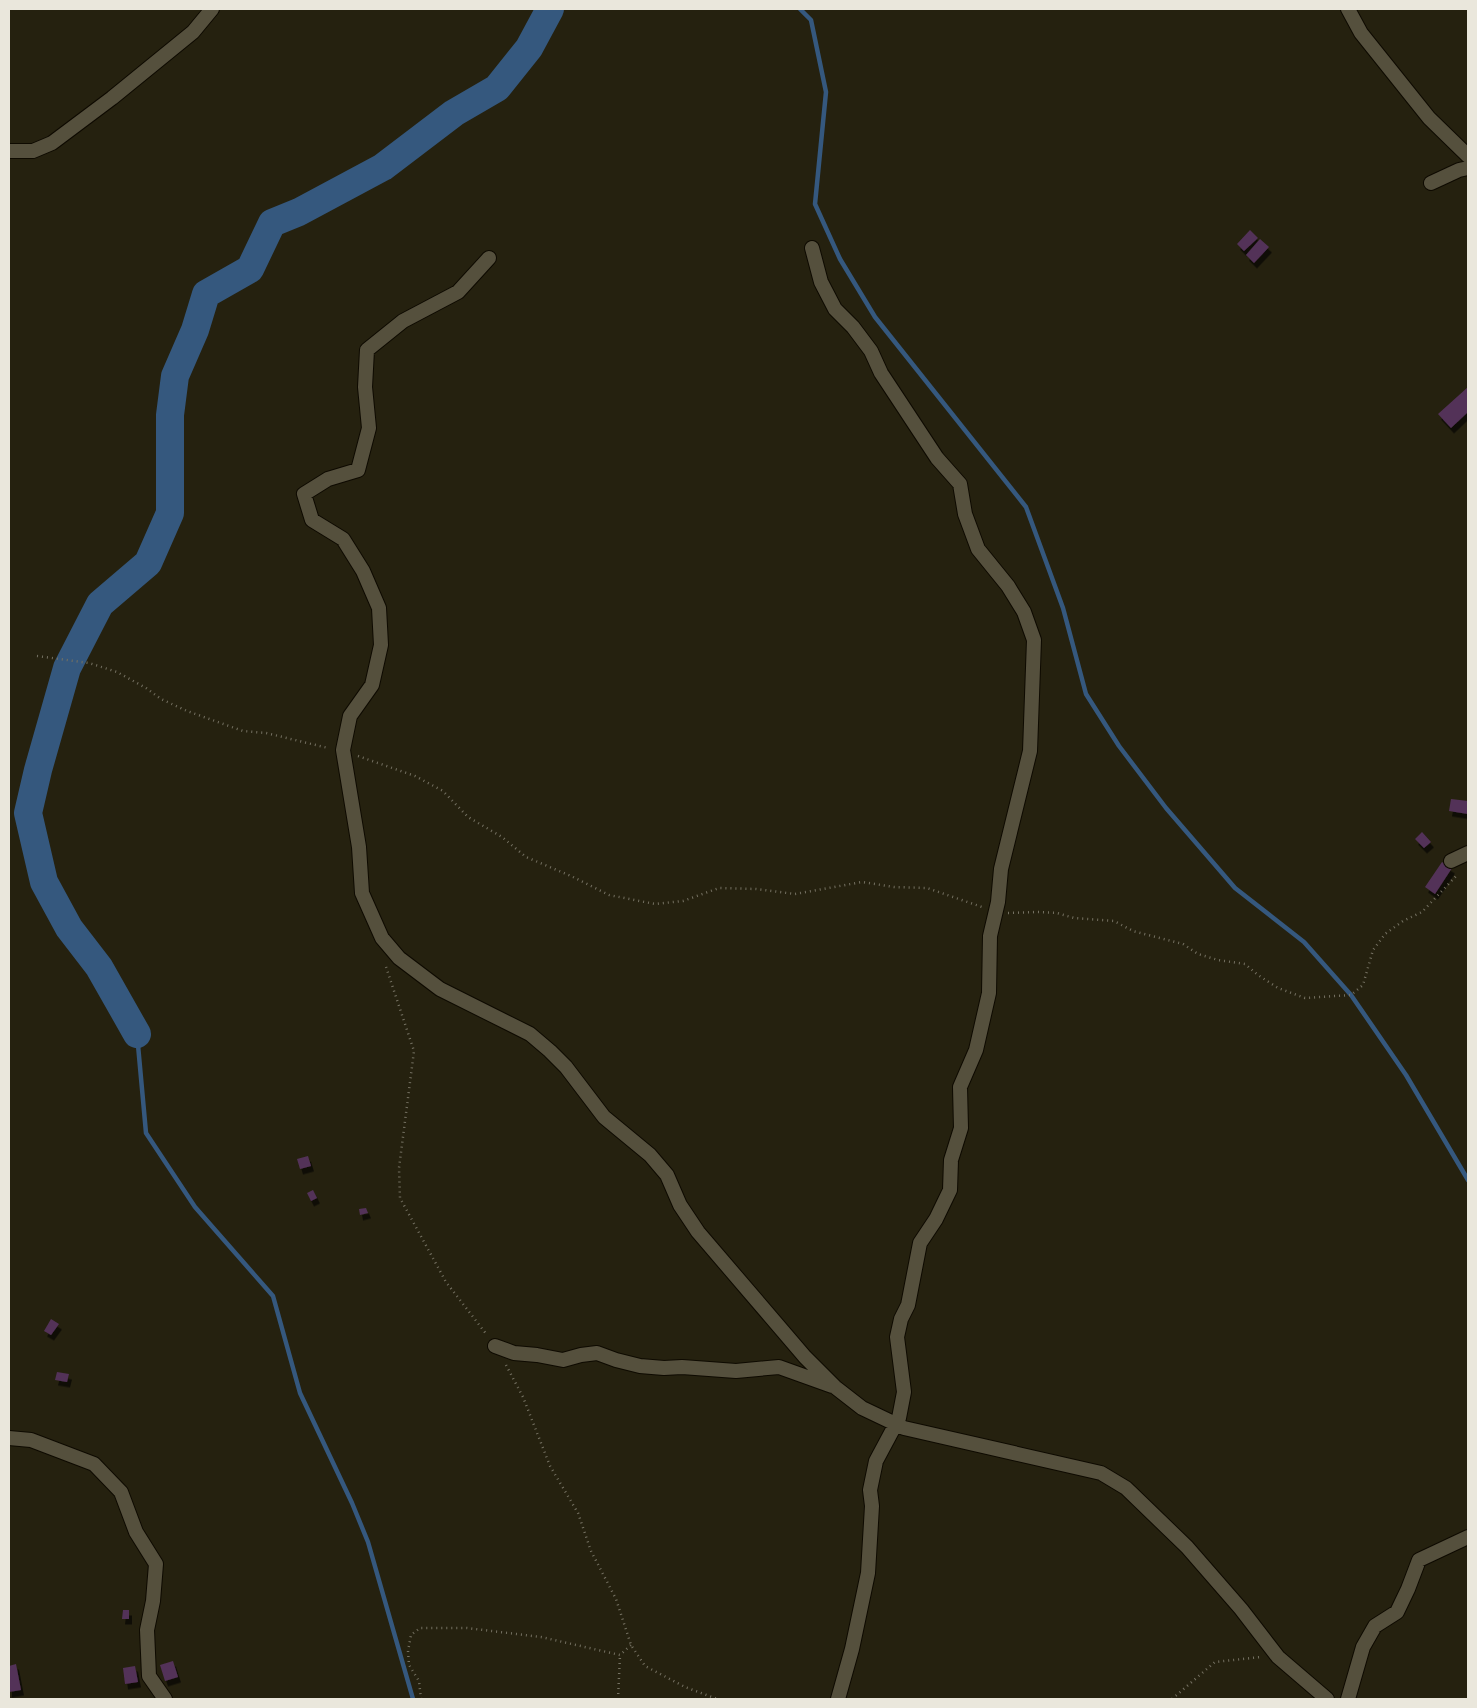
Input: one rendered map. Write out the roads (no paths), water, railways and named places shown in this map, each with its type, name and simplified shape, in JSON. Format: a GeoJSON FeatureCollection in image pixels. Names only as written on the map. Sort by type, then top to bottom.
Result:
{"type":"FeatureCollection","features":[{"type":"Feature","properties":{"kind":"street"},"geometry":{"type":"LineString","coordinates":[[9,151],[33,151],[52,143],[112,98],[193,32],[212,9]]}},
{"type":"Feature","properties":{"kind":"street"},"geometry":{"type":"LineString","coordinates":[[1348,9],[1361,33],[1429,118],[1468,156]]}},
{"type":"Feature","properties":{"kind":"street"},"geometry":{"type":"LineString","coordinates":[[1431,183],[1459,170],[1468,168]]}},
{"type":"Feature","properties":{"kind":"street"},"geometry":{"type":"LineString","coordinates":[[812,248],[821,282],[835,309],[854,327],[871,351],[881,373],[937,458],[960,484],[965,514],[978,549],[1008,586],[1024,612],[1034,640],[1030,751],[1001,869],[998,902],[990,936],[989,993],[976,1050],[960,1087],[961,1128],[951,1160],[950,1190],[936,1219],[920,1243],[908,1305],[900,1319],[897,1337],[904,1392],[898,1418],[876,1460],[870,1490],[872,1506],[868,1573],[852,1649],[838,1699]]}},
{"type":"Feature","properties":{"kind":"street"},"geometry":{"type":"LineString","coordinates":[[489,258],[458,292],[403,321],[367,350],[365,388],[369,428],[358,470],[328,478],[304,494],[312,520],[343,539],[363,571],[379,608],[381,644],[372,684],[350,716],[343,750],[359,847],[362,893],[382,938],[399,958],[417,973],[440,989],[530,1034],[566,1067],[604,1117],[650,1155],[667,1175],[680,1205],[698,1232],[805,1357],[836,1388],[862,1408],[895,1425],[1101,1473],[1126,1488],[1200,1561],[1241,1609],[1278,1657],[1327,1699]]}},
{"type":"Feature","properties":{"kind":"street"},"geometry":{"type":"LineString","coordinates":[[1457,864],[1468,853]]}},
{"type":"Feature","properties":{"kind":"street"},"geometry":{"type":"LineString","coordinates":[[495,1346],[514,1353],[564,1360],[580,1355],[597,1353],[640,1366],[664,1368],[682,1366],[736,1371],[780,1367],[836,1388]]}},
{"type":"Feature","properties":{"kind":"street"},"geometry":{"type":"LineString","coordinates":[[9,1438],[32,1440],[94,1464],[121,1492],[136,1532],[156,1564],[154,1601],[147,1630],[149,1676],[165,1699]]}},
{"type":"Feature","properties":{"kind":"street"},"geometry":{"type":"LineString","coordinates":[[1348,1699],[1363,1647],[1375,1626],[1397,1612],[1419,1560],[1468,1537]]}},
{"type":"Feature","properties":{"kind":"waterway"},"geometry":{"type":"LineString","coordinates":[[137,1034],[99,967],[69,928],[44,882],[28,813],[38,770],[67,668],[100,604],[148,563],[170,513],[170,415],[175,376],[195,330],[206,294],[250,269],[272,223],[299,212],[383,167],[454,113],[497,88],[529,48],[550,9]]}},
{"type":"Feature","properties":{"kind":"waterway"},"geometry":{"type":"LineString","coordinates":[[800,9],[811,20],[826,92],[815,204],[840,259],[875,317],[1026,507],[1063,608],[1086,694],[1119,746],[1166,808],[1235,888],[1304,942],[1351,995],[1406,1075],[1468,1180]]}},
{"type":"Feature","properties":{"kind":"waterway"},"geometry":{"type":"LineString","coordinates":[[137,1034],[146,1133],[195,1207],[273,1296],[300,1393],[352,1503],[368,1542],[413,1699]]}}]}
